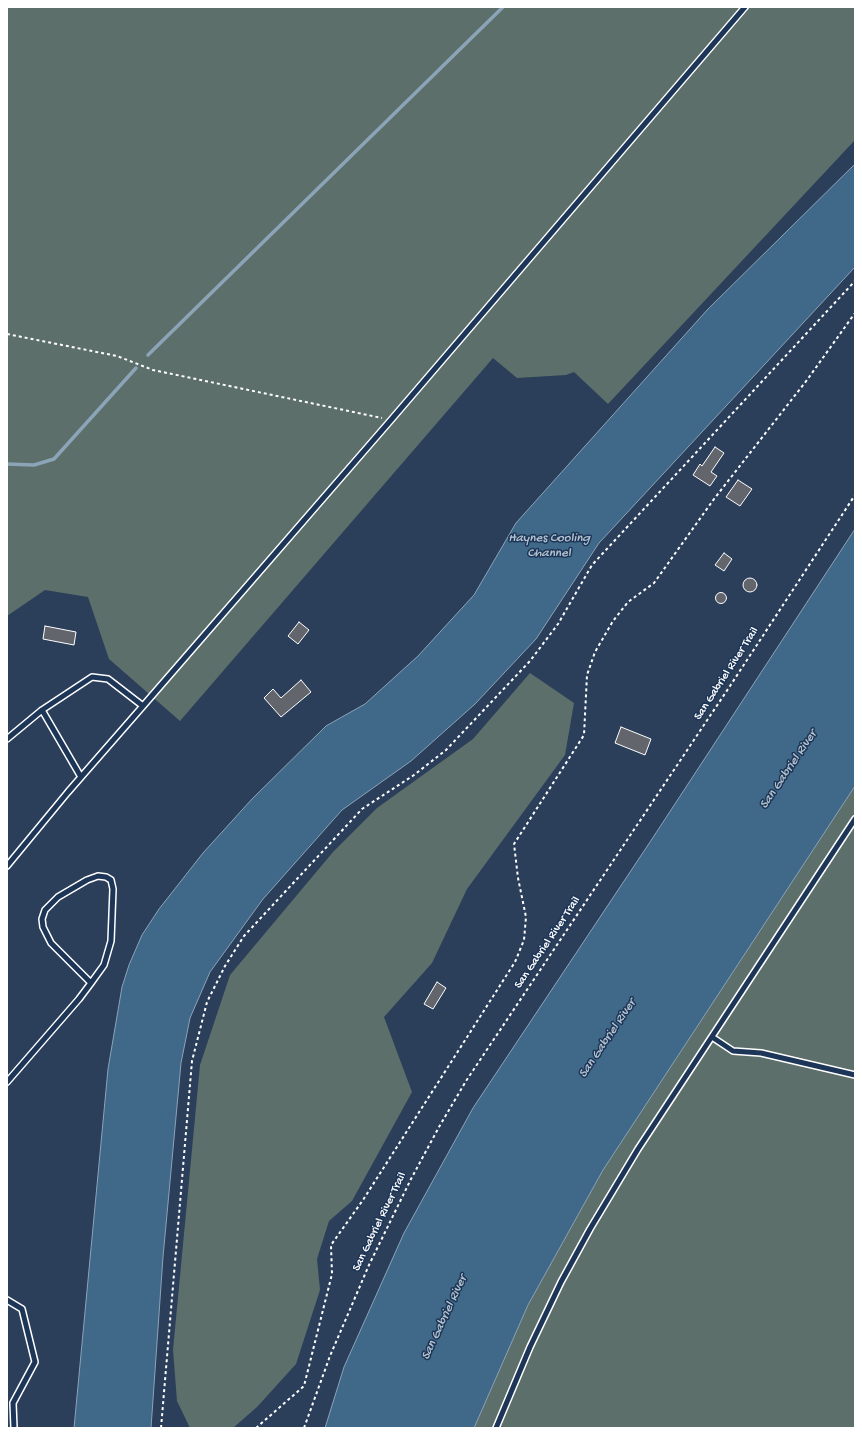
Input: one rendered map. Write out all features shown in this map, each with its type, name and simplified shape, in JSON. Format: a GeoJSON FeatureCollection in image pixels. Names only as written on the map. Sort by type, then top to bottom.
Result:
{"type":"FeatureCollection","features":[{"type":"Feature","properties":{"kind":"lane"},"geometry":{"type":"LineString","coordinates":[[7,866],[81,777],[391,420],[745,7]]}},
{"type":"Feature","properties":{"kind":"lane"},"geometry":{"type":"LineString","coordinates":[[7,739],[42,710],[92,677],[108,679],[143,706]]}},
{"type":"Feature","properties":{"kind":"lane"},"geometry":{"type":"LineString","coordinates":[[42,710],[81,777]]}},
{"type":"Feature","properties":{"kind":"lane"},"geometry":{"type":"LineString","coordinates":[[496,1428],[530,1347],[561,1282],[587,1235],[638,1149],[855,819]]}},
{"type":"Feature","properties":{"kind":"lane"},"geometry":{"type":"LineString","coordinates":[[7,1082],[79,1000],[104,965],[111,941],[113,889],[111,880],[106,877],[98,876],[87,880],[58,897],[45,910],[42,919],[43,927],[51,942],[91,983]]}},
{"type":"Feature","properties":{"kind":"lane"},"geometry":{"type":"LineString","coordinates":[[712,1037],[733,1051],[761,1053],[855,1075]]}},
{"type":"Feature","properties":{"kind":"lane"},"geometry":{"type":"LineString","coordinates":[[7,1300],[22,1309],[35,1362],[13,1403],[14,1428]]}},
{"type":"Feature","properties":{"kind":"path"},"geometry":{"type":"LineString","coordinates":[[161,1428],[192,1060],[207,1002],[225,966],[244,936],[362,809],[414,775],[446,750],[530,661],[558,624],[592,565],[855,281]]}},
{"type":"Feature","properties":{"kind":"path"},"geometry":{"type":"LineString","coordinates":[[256,1428],[304,1386],[332,1274],[331,1245],[363,1200],[515,962],[524,940],[526,917],[518,878],[514,844],[584,735],[587,675],[595,652],[613,621],[628,602],[654,583],[714,499],[807,380],[855,313]]}},
{"type":"Feature","properties":{"kind":"path"},"geometry":{"type":"LineString","coordinates":[[7,334],[117,356],[152,370],[391,420]]}},
{"type":"Feature","properties":{"kind":"path","name":"San Gabriel River Trail"},"geometry":{"type":"LineString","coordinates":[[304,1428],[330,1356],[369,1265],[410,1179],[466,1081],[730,686],[855,495]]}},
{"type":"Feature","properties":{"kind":"green space"},"geometry":{"type":"Polygon","coordinates":[[[7,7],[855,7],[855,140],[608,404],[574,372],[566,375],[517,378],[493,358],[180,721],[109,659],[88,597],[45,590],[7,616],[7,7]]]}},
{"type":"Feature","properties":{"kind":"green space"},"geometry":{"type":"Polygon","coordinates":[[[530,673],[574,703],[565,755],[467,889],[432,963],[384,1017],[412,1092],[352,1201],[329,1221],[317,1259],[320,1290],[296,1364],[257,1407],[233,1428],[190,1428],[177,1401],[173,1350],[200,1065],[230,975],[333,852],[377,808],[473,739],[530,673]]]}},
{"type":"Feature","properties":{"kind":"green space"},"geometry":{"type":"Polygon","coordinates":[[[855,786],[855,1428],[474,1428],[528,1305],[603,1170],[855,786]]]}},
{"type":"Feature","properties":{"kind":"water","name":"Haynes Cooling Channel"},"geometry":{"type":"Polygon","coordinates":[[[855,164],[855,267],[599,543],[536,639],[475,704],[411,761],[342,810],[263,899],[210,972],[190,1018],[181,1063],[163,1257],[151,1428],[74,1428],[108,1069],[122,987],[129,965],[142,935],[159,909],[203,853],[252,799],[326,726],[365,704],[418,656],[474,595],[516,523],[708,309],[855,164]]]}},
{"type":"Feature","properties":{"kind":"water","name":"San Gabriel River"},"geometry":{"type":"Polygon","coordinates":[[[855,529],[855,786],[603,1170],[528,1305],[474,1428],[325,1428],[344,1367],[404,1233],[473,1108],[652,839],[855,529]]]}},
{"type":"Feature","properties":{"kind":"building"},"geometry":{"type":"Polygon","coordinates":[[[715,447],[724,453],[711,472],[717,476],[710,486],[693,475],[700,464],[702,466],[715,447]]]}},
{"type":"Feature","properties":{"kind":"building"},"geometry":{"type":"Polygon","coordinates":[[[738,480],[752,489],[740,506],[726,497],[738,480]]]}},
{"type":"Feature","properties":{"kind":"building"},"geometry":{"type":"Polygon","coordinates":[[[724,553],[732,559],[724,571],[715,565],[724,553]]]}},
{"type":"Feature","properties":{"kind":"building"},"geometry":{"type":"Polygon","coordinates":[[[750,578],[755,580],[757,585],[755,590],[750,592],[745,590],[743,585],[745,580],[750,578]]]}},
{"type":"Feature","properties":{"kind":"building"},"geometry":{"type":"Polygon","coordinates":[[[721,592],[725,594],[727,598],[725,602],[721,604],[717,602],[715,598],[717,594],[721,592]]]}},
{"type":"Feature","properties":{"kind":"building"},"geometry":{"type":"Polygon","coordinates":[[[299,622],[309,630],[298,644],[288,636],[299,622]]]}},
{"type":"Feature","properties":{"kind":"building"},"geometry":{"type":"Polygon","coordinates":[[[45,626],[76,632],[74,645],[43,639],[45,626]]]}},
{"type":"Feature","properties":{"kind":"building"},"geometry":{"type":"Polygon","coordinates":[[[301,680],[311,692],[281,717],[264,698],[273,689],[281,698],[301,680]]]}},
{"type":"Feature","properties":{"kind":"building"},"geometry":{"type":"Polygon","coordinates":[[[621,727],[651,739],[645,755],[615,743],[621,727]]]}},
{"type":"Feature","properties":{"kind":"building"},"geometry":{"type":"Polygon","coordinates":[[[437,982],[446,988],[433,1009],[424,1004],[437,982]]]}},
{"type":"Feature","properties":{"kind":"waterway"},"geometry":{"type":"LineString","coordinates":[[148,355],[503,7]]}},
{"type":"Feature","properties":{"kind":"waterway"},"geometry":{"type":"LineString","coordinates":[[7,464],[34,465],[54,459],[136,368]]}}]}
